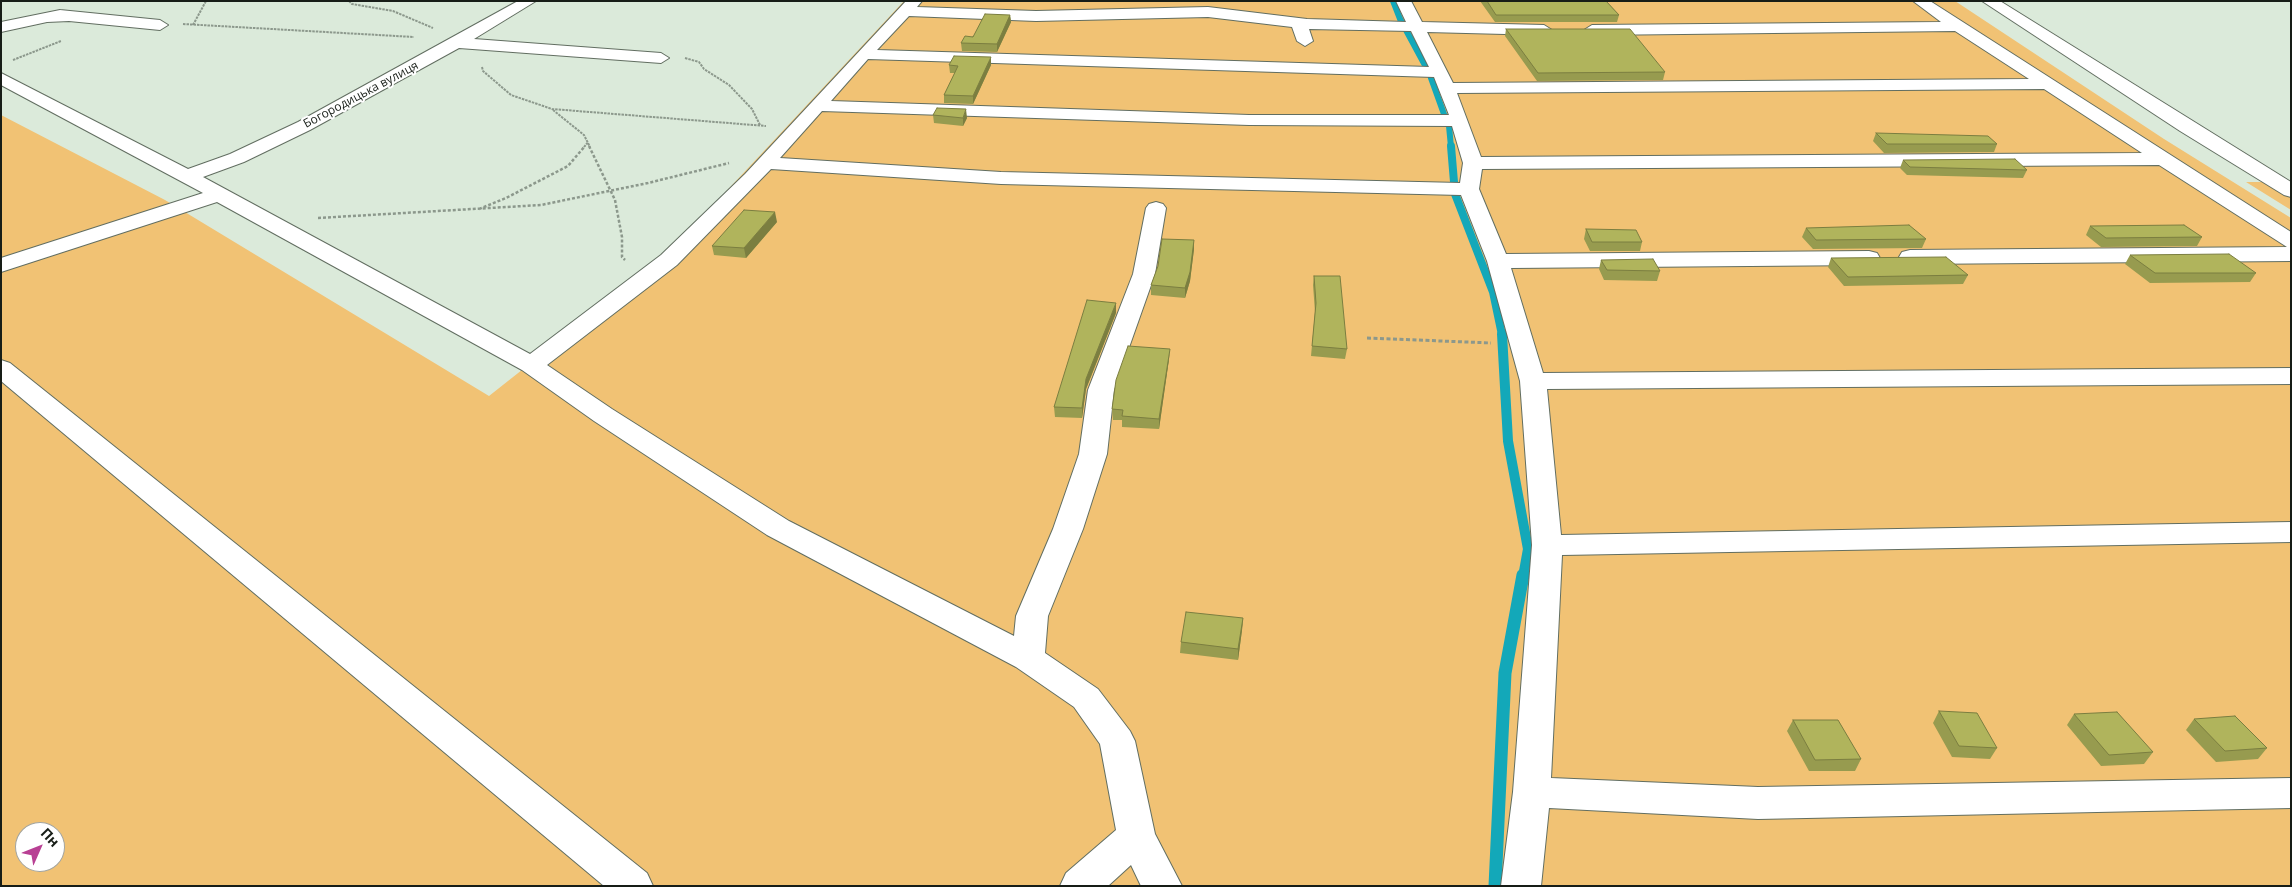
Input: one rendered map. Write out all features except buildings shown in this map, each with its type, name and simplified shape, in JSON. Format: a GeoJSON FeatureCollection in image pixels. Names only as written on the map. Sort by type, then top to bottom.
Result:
{"type":"FeatureCollection","features":[{"type":"Feature","properties":{"kind":"street","name":"Богородицька вулиця"},"geometry":{"type":"LineString","coordinates":[[187,176],[237,158],[304,126],[529,1]]}},
{"type":"Feature","properties":{"kind":"street"},"geometry":{"type":"LineString","coordinates":[[1920,1],[2291,242]]}},
{"type":"Feature","properties":{"kind":"street"},"geometry":{"type":"LineString","coordinates":[[1989,1],[2186,127],[2291,191]]}},
{"type":"Feature","properties":{"kind":"street"},"geometry":{"type":"LineString","coordinates":[[1,28],[95,4]]}},
{"type":"Feature","properties":{"kind":"street"},"geometry":{"type":"LineString","coordinates":[[531,365],[668,260],[771,157],[903,8],[1036,16],[1208,12],[1307,24],[1407,20],[1568,30],[1956,26]]}},
{"type":"Feature","properties":{"kind":"street"},"geometry":{"type":"LineString","coordinates":[[43,18],[84,17],[160,25]]}},
{"type":"Feature","properties":{"kind":"street"},"geometry":{"type":"LineString","coordinates":[[1407,20],[1444,80],[1460,121],[1463,182],[1498,261],[1533,381],[1548,545],[1532,792],[1521,886]]}},
{"type":"Feature","properties":{"kind":"street"},"geometry":{"type":"LineString","coordinates":[[1306,41],[1300,27],[1307,24]]}},
{"type":"Feature","properties":{"kind":"street"},"geometry":{"type":"LineString","coordinates":[[463,39],[662,58]]}},
{"type":"Feature","properties":{"kind":"street"},"geometry":{"type":"LineString","coordinates":[[864,54],[1444,80],[2046,84]]}},
{"type":"Feature","properties":{"kind":"street"},"geometry":{"type":"LineString","coordinates":[[1,78],[187,176],[267,222],[531,365],[611,420],[778,528],[1028,658],[1086,698],[1118,740],[1136,836],[1162,886]]}},
{"type":"Feature","properties":{"kind":"street"},"geometry":{"type":"LineString","coordinates":[[817,106],[1249,120],[1460,121]]}},
{"type":"Feature","properties":{"kind":"street"},"geometry":{"type":"LineString","coordinates":[[771,157],[1001,178],[1463,182],[2165,159]]}},
{"type":"Feature","properties":{"kind":"street"},"geometry":{"type":"LineString","coordinates":[[1,265],[218,194]]}},
{"type":"Feature","properties":{"kind":"street"},"geometry":{"type":"LineString","coordinates":[[1028,658],[1032,616],[1068,529],[1093,454],[1101,390],[1144,274],[1156,208]]}},
{"type":"Feature","properties":{"kind":"street"},"geometry":{"type":"LineString","coordinates":[[1498,261],[2291,254]]}},
{"type":"Feature","properties":{"kind":"street"},"geometry":{"type":"LineString","coordinates":[[1,368],[633,886]]}},
{"type":"Feature","properties":{"kind":"street"},"geometry":{"type":"LineString","coordinates":[[1533,381],[2291,376]]}},
{"type":"Feature","properties":{"kind":"street"},"geometry":{"type":"LineString","coordinates":[[1548,545],[2291,532]]}},
{"type":"Feature","properties":{"kind":"street"},"geometry":{"type":"LineString","coordinates":[[1532,792],[1758,803],[2291,793]]}},
{"type":"Feature","properties":{"kind":"street"},"geometry":{"type":"LineString","coordinates":[[1080,886],[1136,836]]}},
{"type":"Feature","properties":{"kind":"path"},"geometry":{"type":"LineString","coordinates":[[193,25],[206,1]]}},
{"type":"Feature","properties":{"kind":"path"},"geometry":{"type":"LineString","coordinates":[[349,1],[352,4],[393,11],[463,39],[483,71],[511,95],[552,109],[796,128]]}},
{"type":"Feature","properties":{"kind":"path"},"geometry":{"type":"LineString","coordinates":[[160,25],[193,25],[395,38],[463,39]]}},
{"type":"Feature","properties":{"kind":"path"},"geometry":{"type":"LineString","coordinates":[[267,222],[362,214],[476,210],[541,205],[731,163],[771,157],[760,125],[752,109],[730,85],[704,69],[699,62],[686,58],[662,58]]}},
{"type":"Feature","properties":{"kind":"path"},"geometry":{"type":"LineString","coordinates":[[552,109],[584,135],[588,142],[615,200],[622,237],[622,257],[628,262]]}},
{"type":"Feature","properties":{"kind":"path"},"geometry":{"type":"LineString","coordinates":[[476,210],[506,198],[568,166],[588,142]]}},
{"type":"Feature","properties":{"kind":"path"},"geometry":{"type":"LineString","coordinates":[[1366,338],[1491,343]]}},
{"type":"Feature","properties":{"kind":"shaded area"},"geometry":{"type":"Polygon","coordinates":[[[904,1],[1955,1],[2164,139],[2291,218],[2291,886],[1,886],[1,115],[165,200],[489,396],[665,257],[904,1]]]}},
{"type":"Feature","properties":{"kind":"shaded area"},"geometry":{"type":"Polygon","coordinates":[[[2246,182],[2271,182],[2291,194],[2291,210],[2246,182]]]}},
{"type":"Feature","properties":{"kind":"waterway"},"geometry":{"type":"LineString","coordinates":[[1393,1],[1400,19],[1427,69]]}},
{"type":"Feature","properties":{"kind":"waterway"},"geometry":{"type":"LineString","coordinates":[[1431,78],[1445,117]]}},
{"type":"Feature","properties":{"kind":"waterway"},"geometry":{"type":"LineString","coordinates":[[1449,126],[1451,147]]}},
{"type":"Feature","properties":{"kind":"waterway"},"geometry":{"type":"LineString","coordinates":[[1451,146],[1455,194],[1493,292],[1502,335]]}},
{"type":"Feature","properties":{"kind":"waterway"},"geometry":{"type":"LineString","coordinates":[[1502,334],[1508,441],[1528,549],[1523,577]]}},
{"type":"Feature","properties":{"kind":"waterway"},"geometry":{"type":"LineString","coordinates":[[1495,886],[1505,673],[1523,575]]}}]}
